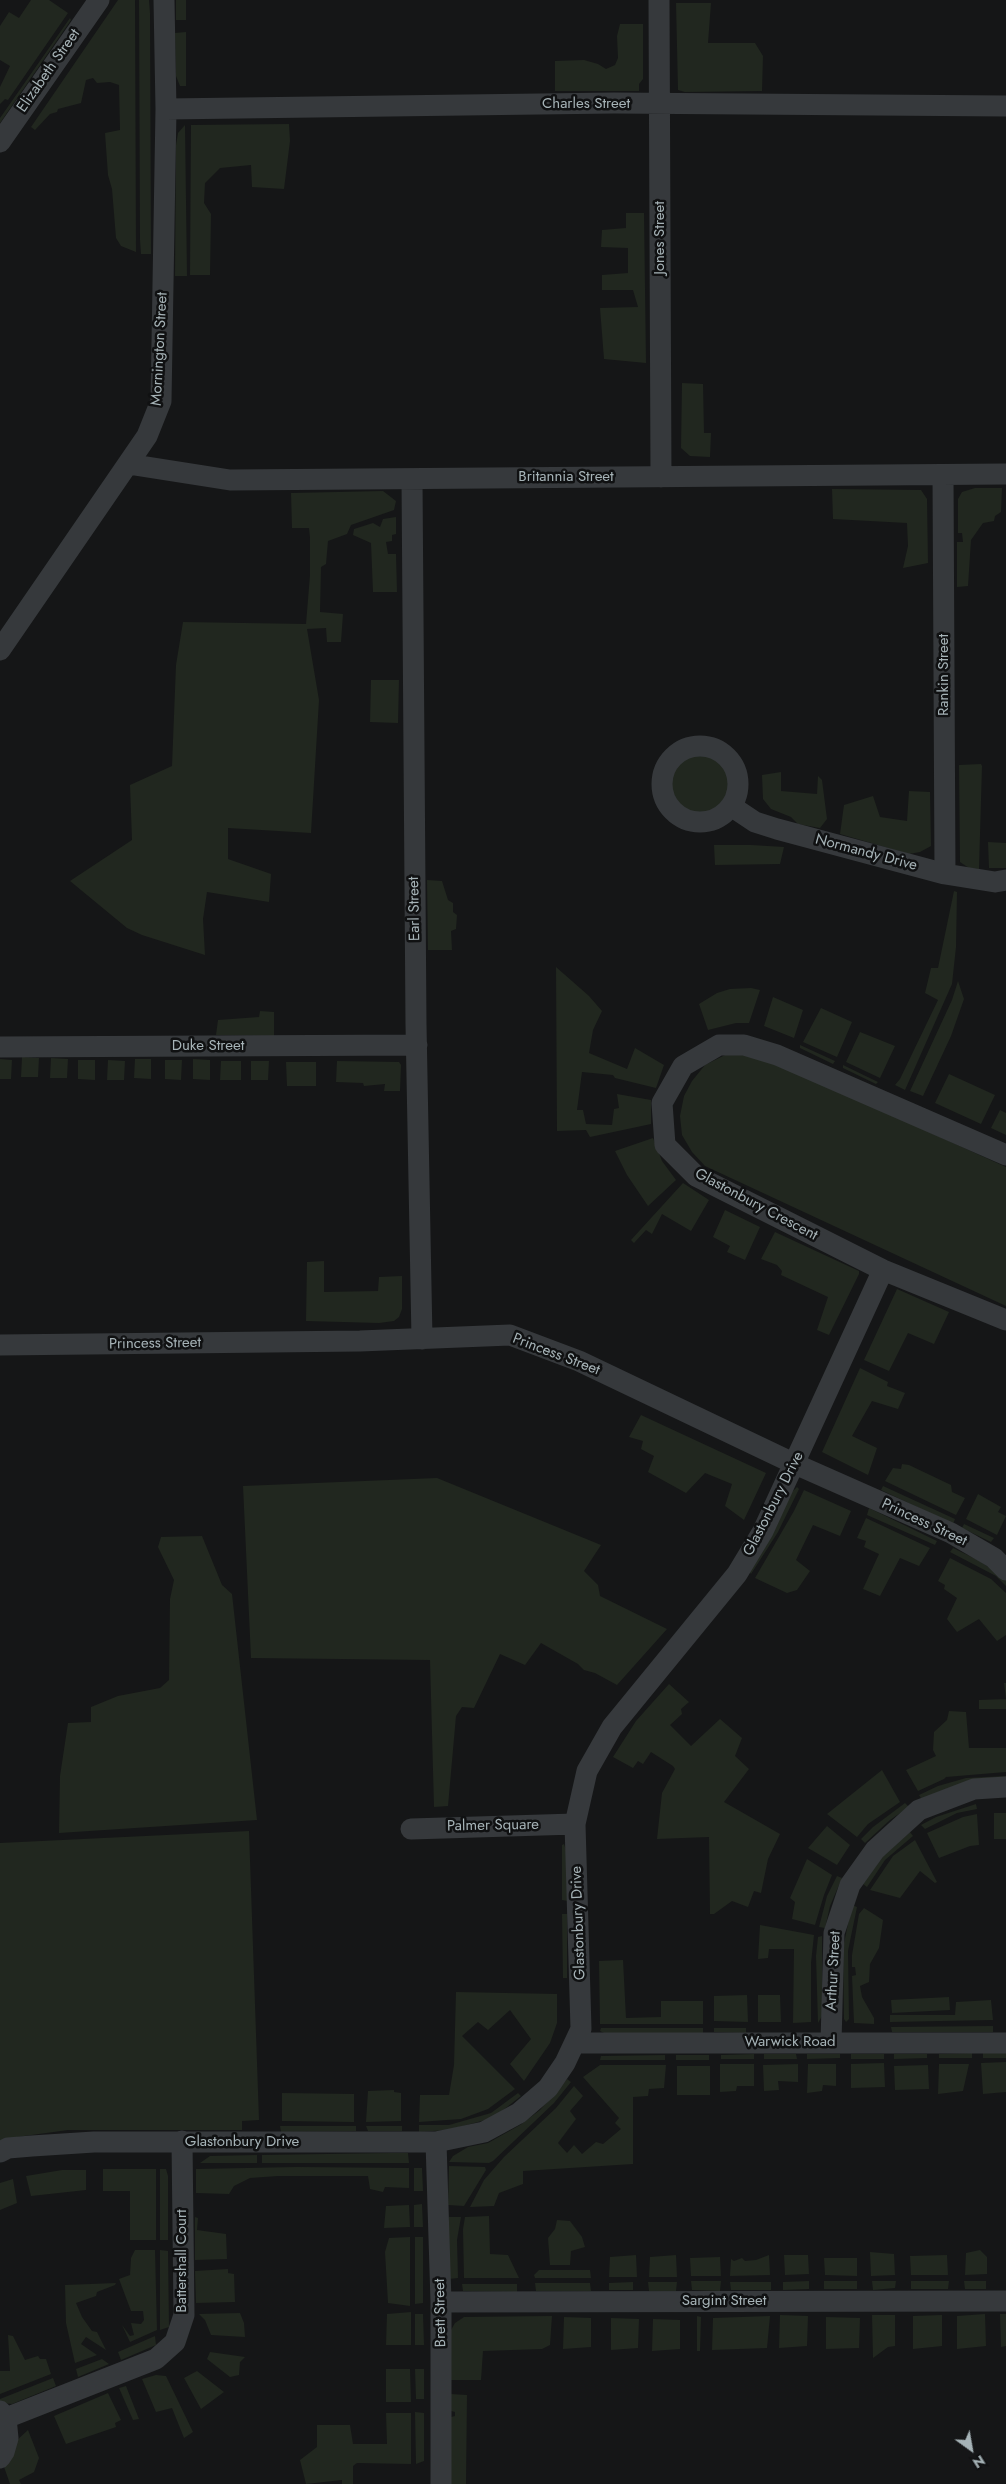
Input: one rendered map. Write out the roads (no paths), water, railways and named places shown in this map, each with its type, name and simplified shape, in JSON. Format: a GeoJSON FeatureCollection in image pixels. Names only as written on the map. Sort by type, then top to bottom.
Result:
{"type":"FeatureCollection","features":[{"type":"Feature","properties":{"kind":"street","name":"Elizabeth Street"},"geometry":{"type":"LineString","coordinates":[[0,142],[99,0]]}},
{"type":"Feature","properties":{"kind":"street","name":"Mornington Street"},"geometry":{"type":"LineString","coordinates":[[0,650],[147,436],[161,401],[166,109],[164,0]]}},
{"type":"Feature","properties":{"kind":"street","name":"Jones Street"},"geometry":{"type":"LineString","coordinates":[[659,0],[661,477]]}},
{"type":"Feature","properties":{"kind":"street","name":"Charles Street"},"geometry":{"type":"LineString","coordinates":[[166,109],[660,104],[1006,106]]}},
{"type":"Feature","properties":{"kind":"street","name":"Britannia Street"},"geometry":{"type":"LineString","coordinates":[[128,464],[230,480],[1006,474]]}},
{"type":"Feature","properties":{"kind":"street","name":"Rankin Street"},"geometry":{"type":"LineString","coordinates":[[943,475],[945,874]]}},
{"type":"Feature","properties":{"kind":"street","name":"Earl Street"},"geometry":{"type":"LineString","coordinates":[[412,479],[417,1045],[422,1339]]}},
{"type":"Feature","properties":{"kind":"street","name":"Normandy Drive"},"geometry":{"type":"LineString","coordinates":[[732,806],[755,822],[945,874],[995,882],[1006,880]]}},
{"type":"Feature","properties":{"kind":"street","name":"Duke Street"},"geometry":{"type":"LineString","coordinates":[[0,1047],[417,1045]]}},
{"type":"Feature","properties":{"kind":"street","name":"Glastonbury Crescent"},"geometry":{"type":"LineString","coordinates":[[1006,1155],[778,1055],[744,1045],[719,1045],[683,1066],[662,1103],[665,1145],[696,1176],[883,1270],[1006,1320]]}},
{"type":"Feature","properties":{"kind":"street","name":"Glastonbury Drive"},"geometry":{"type":"LineString","coordinates":[[0,2152],[8,2148],[67,2144],[436,2142],[484,2132],[519,2113],[548,2088],[565,2063],[581,2029],[575,1824],[587,1771],[612,1727],[737,1574],[764,1530],[883,1270]]}},
{"type":"Feature","properties":{"kind":"street","name":"Princess Street"},"geometry":{"type":"LineString","coordinates":[[0,1344],[118,1345],[422,1339],[510,1335],[579,1361],[795,1464],[951,1533],[994,1558],[1006,1570]]}},
{"type":"Feature","properties":{"kind":"street","name":"Arthur Street"},"geometry":{"type":"LineString","coordinates":[[832,2042],[834,1933],[850,1885],[875,1850],[919,1810],[974,1789],[1006,1787]]}},
{"type":"Feature","properties":{"kind":"street","name":"Palmer Square"},"geometry":{"type":"LineString","coordinates":[[411,1829],[575,1824]]}},
{"type":"Feature","properties":{"kind":"street","name":"Warwick Road"},"geometry":{"type":"LineString","coordinates":[[575,2043],[1006,2043]]}},
{"type":"Feature","properties":{"kind":"street","name":"Battershall Court"},"geometry":{"type":"LineString","coordinates":[[0,2458],[8,2438],[3,2415],[156,2359],[176,2342],[184,2315],[182,2142]]}},
{"type":"Feature","properties":{"kind":"street","name":"Brett Street"},"geometry":{"type":"LineString","coordinates":[[436,2142],[441,2302],[441,2484]]}},
{"type":"Feature","properties":{"kind":"street","name":"Sargint Street"},"geometry":{"type":"LineString","coordinates":[[441,2302],[1006,2301]]}}]}
